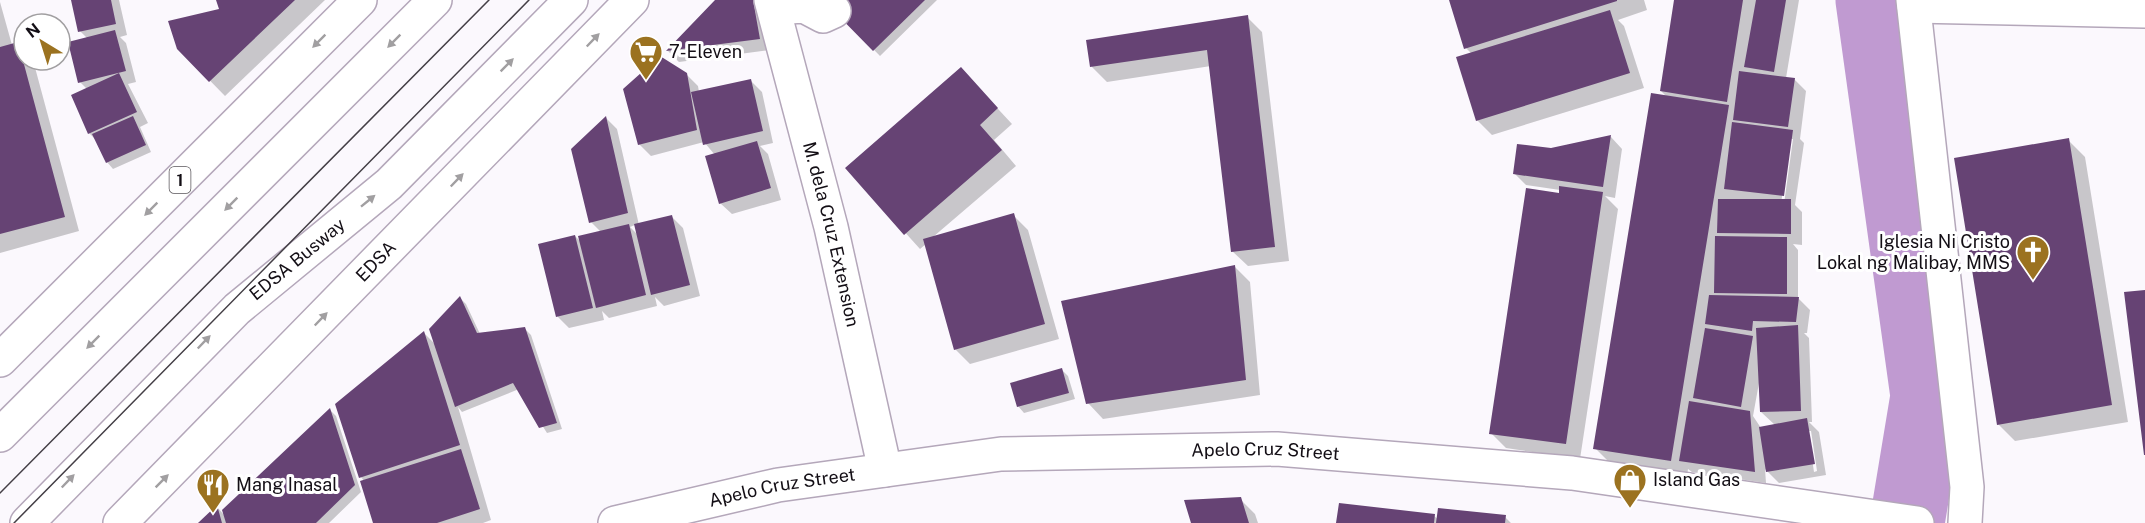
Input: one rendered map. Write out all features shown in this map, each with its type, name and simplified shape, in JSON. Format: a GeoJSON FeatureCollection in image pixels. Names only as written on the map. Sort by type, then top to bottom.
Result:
{"type":"FeatureCollection","features":[{"type":"Feature","properties":{"kind":"main road","name":"1"},"geometry":{"type":"LineString","coordinates":[[0,360],[360,0]]}},
{"type":"Feature","properties":{"kind":"main road"},"geometry":{"type":"LineString","coordinates":[[0,435],[435,0]]}},
{"type":"Feature","properties":{"kind":"main road","name":"EDSA Busway"},"geometry":{"type":"LineString","coordinates":[[27,523],[237,309],[389,184],[571,0]]}},
{"type":"Feature","properties":{"kind":"main road","name":"EDSA"},"geometry":{"type":"LineString","coordinates":[[120,523],[632,0]]}},
{"type":"Feature","properties":{"kind":"main road"},"geometry":{"type":"LineString","coordinates":[[1965,523],[1967,487],[1913,3],[2145,11]]}},
{"type":"Feature","properties":{"kind":"main road"},"geometry":{"type":"LineString","coordinates":[[773,4],[804,6],[823,16],[834,11]]}},
{"type":"Feature","properties":{"kind":"main road","name":"M. dela Cruz Extension"},"geometry":{"type":"LineString","coordinates":[[773,4],[831,227],[885,470]]}},
{"type":"Feature","properties":{"kind":"main road","name":"Apelo Cruz Street"},"geometry":{"type":"LineString","coordinates":[[615,523],[778,485],[1001,454],[1302,449],[1572,473],[1917,523]]}},
{"type":"Feature","properties":{"kind":"building"},"geometry":{"type":"Polygon","coordinates":[[[71,0],[111,0],[116,24],[78,32],[71,0]]]}},
{"type":"Feature","properties":{"kind":"building"},"geometry":{"type":"Polygon","coordinates":[[[216,0],[295,0],[209,82],[177,49],[168,21],[219,9],[216,0]]]}},
{"type":"Feature","properties":{"kind":"building"},"geometry":{"type":"Polygon","coordinates":[[[715,0],[753,0],[760,39],[666,51],[715,0]]]}},
{"type":"Feature","properties":{"kind":"building"},"geometry":{"type":"Polygon","coordinates":[[[823,0],[925,0],[873,51],[823,0]]]}},
{"type":"Feature","properties":{"kind":"building"},"geometry":{"type":"Polygon","coordinates":[[[1449,0],[1617,0],[1617,1],[1464,49],[1449,0]]]}},
{"type":"Feature","properties":{"kind":"building"},"geometry":{"type":"Polygon","coordinates":[[[1674,0],[1743,0],[1727,102],[1660,91],[1674,0]]]}},
{"type":"Feature","properties":{"kind":"building"},"geometry":{"type":"Polygon","coordinates":[[[1756,0],[1786,0],[1774,72],[1744,67],[1756,0]]]}},
{"type":"Feature","properties":{"kind":"building"},"geometry":{"type":"Polygon","coordinates":[[[1610,10],[1630,73],[1476,121],[1456,57],[1610,10]]]}},
{"type":"Feature","properties":{"kind":"building"},"geometry":{"type":"Polygon","coordinates":[[[1248,15],[1275,247],[1231,252],[1207,50],[1090,67],[1086,40],[1248,15]]]}},
{"type":"Feature","properties":{"kind":"building"},"geometry":{"type":"Polygon","coordinates":[[[115,30],[126,71],[78,83],[72,58],[72,41],[115,30]]]}},
{"type":"Feature","properties":{"kind":"building"},"geometry":{"type":"Polygon","coordinates":[[[12,44],[12,72],[26,72],[65,217],[0,234],[0,47],[12,44]]]}},
{"type":"Feature","properties":{"kind":"building"},"geometry":{"type":"Polygon","coordinates":[[[660,56],[687,73],[697,130],[638,145],[623,89],[660,56]]]}},
{"type":"Feature","properties":{"kind":"building"},"geometry":{"type":"Polygon","coordinates":[[[961,67],[998,108],[980,125],[1002,150],[904,235],[845,168],[961,67]]]}},
{"type":"Feature","properties":{"kind":"building"},"geometry":{"type":"Polygon","coordinates":[[[1739,71],[1795,78],[1788,127],[1733,120],[1739,71]]]}},
{"type":"Feature","properties":{"kind":"building"},"geometry":{"type":"Polygon","coordinates":[[[119,73],[137,112],[88,134],[71,95],[119,73]]]}},
{"type":"Feature","properties":{"kind":"building"},"geometry":{"type":"Polygon","coordinates":[[[751,79],[763,131],[703,145],[691,92],[751,79]]]}},
{"type":"Feature","properties":{"kind":"building"},"geometry":{"type":"Polygon","coordinates":[[[1651,93],[1729,105],[1671,461],[1593,449],[1651,93]]]}},
{"type":"Feature","properties":{"kind":"building"},"geometry":{"type":"Polygon","coordinates":[[[133,116],[146,145],[106,163],[92,134],[133,116]]]}},
{"type":"Feature","properties":{"kind":"building"},"geometry":{"type":"Polygon","coordinates":[[[606,116],[628,213],[589,223],[571,149],[606,116]]]}},
{"type":"Feature","properties":{"kind":"building"},"geometry":{"type":"Polygon","coordinates":[[[1732,122],[1793,130],[1784,196],[1724,189],[1732,122]]]}},
{"type":"Feature","properties":{"kind":"building"},"geometry":{"type":"Polygon","coordinates":[[[1611,135],[1603,187],[1513,174],[1517,144],[1551,148],[1611,135]]]}},
{"type":"Feature","properties":{"kind":"building","name":"Iglesia Ni Cristo Lokal ng Malibay, MMS"},"geometry":{"type":"Polygon","coordinates":[[[2069,138],[2112,405],[1997,425],[1954,158],[2069,138]]]}},
{"type":"Feature","properties":{"kind":"building"},"geometry":{"type":"Polygon","coordinates":[[[757,141],[771,188],[719,204],[705,156],[757,141]]]}},
{"type":"Feature","properties":{"kind":"building"},"geometry":{"type":"Polygon","coordinates":[[[1559,186],[1603,192],[1566,444],[1489,434],[1526,188],[1559,193],[1559,186]]]}},
{"type":"Feature","properties":{"kind":"building"},"geometry":{"type":"Polygon","coordinates":[[[1718,199],[1791,199],[1791,234],[1717,233],[1718,199]]]}},
{"type":"Feature","properties":{"kind":"building"},"geometry":{"type":"Polygon","coordinates":[[[1014,213],[1045,324],[954,350],[923,239],[1014,213]]]}},
{"type":"Feature","properties":{"kind":"building"},"geometry":{"type":"Polygon","coordinates":[[[672,215],[690,285],[651,295],[634,224],[672,215]]]}},
{"type":"Feature","properties":{"kind":"building"},"geometry":{"type":"Polygon","coordinates":[[[629,224],[646,295],[596,308],[578,236],[629,224]]]}},
{"type":"Feature","properties":{"kind":"building"},"geometry":{"type":"Polygon","coordinates":[[[575,235],[593,308],[556,317],[538,244],[575,235]]]}},
{"type":"Feature","properties":{"kind":"building"},"geometry":{"type":"Polygon","coordinates":[[[1715,236],[1787,237],[1787,294],[1714,293],[1715,236]]]}},
{"type":"Feature","properties":{"kind":"building"},"geometry":{"type":"Polygon","coordinates":[[[1235,265],[1246,380],[1086,404],[1061,301],[1235,265]]]}},
{"type":"Feature","properties":{"kind":"building"},"geometry":{"type":"Polygon","coordinates":[[[2145,290],[2145,455],[2144,455],[2124,292],[2145,290]]]}},
{"type":"Feature","properties":{"kind":"building"},"geometry":{"type":"Polygon","coordinates":[[[1709,295],[1799,297],[1796,322],[1753,321],[1752,331],[1705,324],[1709,295]]]}},
{"type":"Feature","properties":{"kind":"building"},"geometry":{"type":"Polygon","coordinates":[[[460,296],[477,333],[525,327],[557,423],[539,428],[513,383],[455,407],[429,329],[460,296]]]}},
{"type":"Feature","properties":{"kind":"building"},"geometry":{"type":"Polygon","coordinates":[[[1798,325],[1801,411],[1760,412],[1756,328],[1798,325]]]}},
{"type":"Feature","properties":{"kind":"building"},"geometry":{"type":"Polygon","coordinates":[[[1705,328],[1753,336],[1741,407],[1693,398],[1705,328]]]}},
{"type":"Feature","properties":{"kind":"building"},"geometry":{"type":"Polygon","coordinates":[[[424,331],[460,445],[359,478],[335,404],[424,331]]]}},
{"type":"Feature","properties":{"kind":"building"},"geometry":{"type":"Polygon","coordinates":[[[1062,368],[1069,393],[1017,407],[1010,383],[1062,368]]]}},
{"type":"Feature","properties":{"kind":"building"},"geometry":{"type":"Polygon","coordinates":[[[1689,401],[1750,411],[1755,472],[1679,461],[1689,401]]]}},
{"type":"Feature","properties":{"kind":"building"},"geometry":{"type":"Polygon","coordinates":[[[330,408],[355,485],[316,523],[226,523],[222,510],[330,408]]]}},
{"type":"Feature","properties":{"kind":"building"},"geometry":{"type":"Polygon","coordinates":[[[1807,418],[1815,464],[1766,472],[1759,427],[1807,418]]]}},
{"type":"Feature","properties":{"kind":"building"},"geometry":{"type":"Polygon","coordinates":[[[461,449],[480,509],[437,523],[373,523],[360,481],[461,449]]]}},
{"type":"Feature","properties":{"kind":"building"},"geometry":{"type":"Polygon","coordinates":[[[1241,497],[1249,523],[1191,523],[1184,500],[1241,497]]]}},
{"type":"Feature","properties":{"kind":"building"},"geometry":{"type":"Polygon","coordinates":[[[1339,503],[1435,514],[1434,523],[1336,523],[1339,503]]]}},
{"type":"Feature","properties":{"kind":"building","name":"Mang Inasal"},"geometry":{"type":"Polygon","coordinates":[[[217,505],[222,523],[198,523],[217,505]]]}},
{"type":"Feature","properties":{"kind":"building"},"geometry":{"type":"Polygon","coordinates":[[[1438,508],[1506,515],[1505,523],[1436,523],[1438,508]]]}},
{"type":"Feature","properties":{"kind":"waterway"},"geometry":{"type":"LineString","coordinates":[[1873,0],[1928,396],[1907,523]]}},
{"type":"Feature","properties":{"kind":"tram line"},"geometry":{"type":"LineString","coordinates":[[0,493],[489,0]]}},
{"type":"Feature","properties":{"kind":"tram line"},"geometry":{"type":"LineString","coordinates":[[14,523],[529,0]]}},
{"type":"Feature","properties":{"kind":"place","name":"7-Eleven"},"geometry":{"type":"Point","coordinates":[646,81]}},
{"type":"Feature","properties":{"kind":"place","name":"Iglesia Ni Cristo Lokal ng Malibay, MMS"},"geometry":{"type":"Point","coordinates":[2033,281]}},
{"type":"Feature","properties":{"kind":"place","name":"Island Gas"},"geometry":{"type":"Point","coordinates":[1630,509]}},
{"type":"Feature","properties":{"kind":"place","name":"Mang Inasal"},"geometry":{"type":"Point","coordinates":[213,514]}}]}
